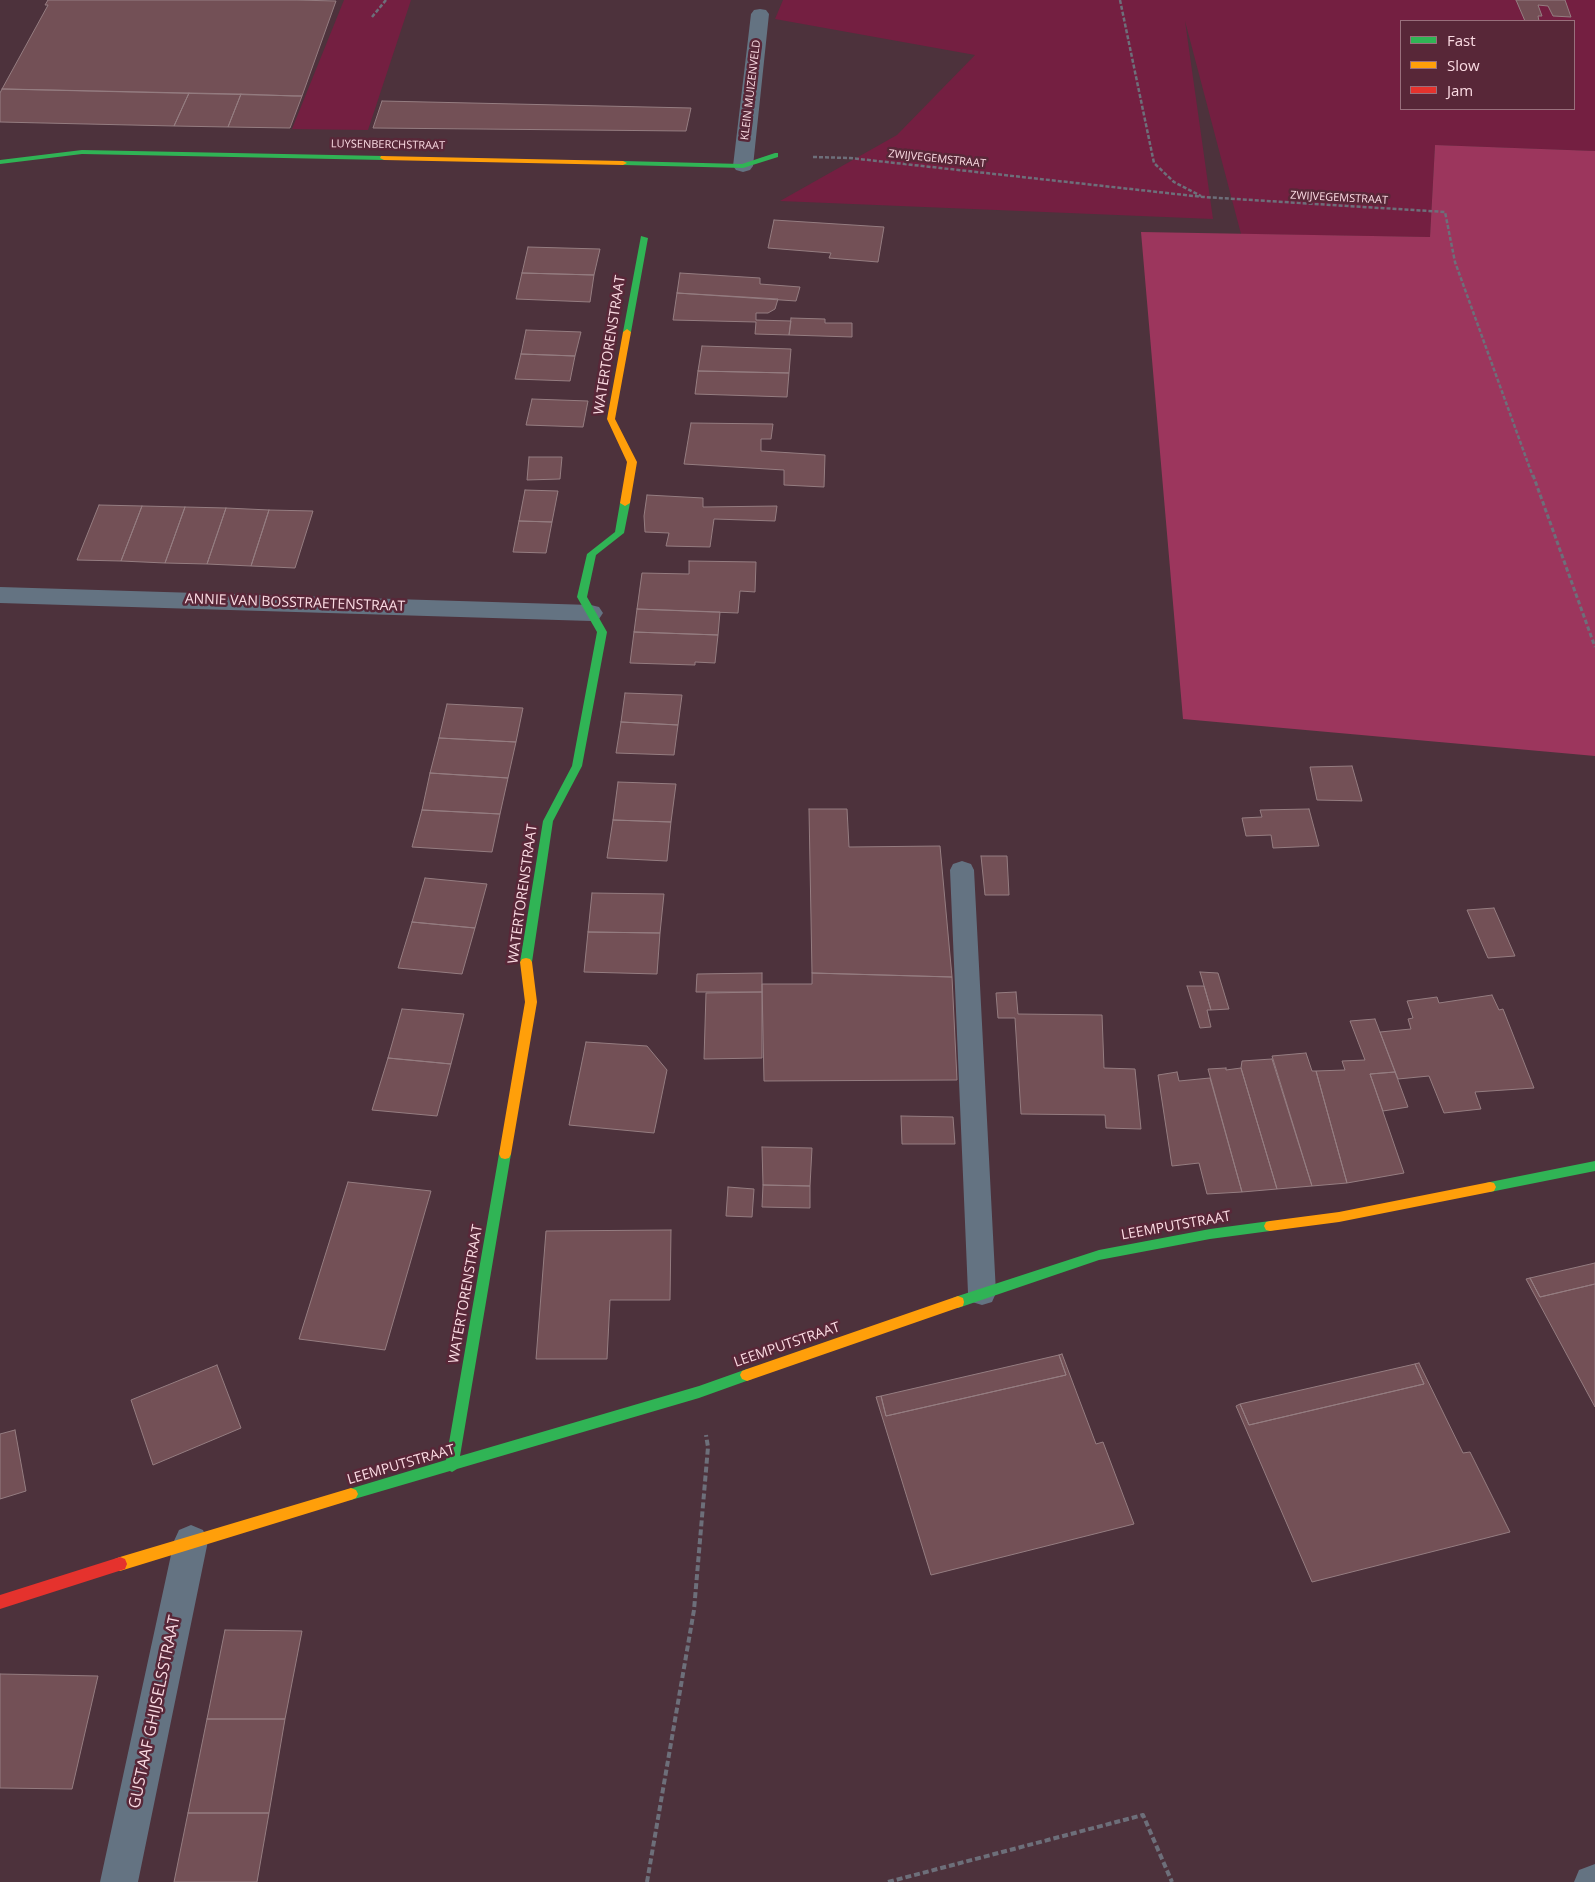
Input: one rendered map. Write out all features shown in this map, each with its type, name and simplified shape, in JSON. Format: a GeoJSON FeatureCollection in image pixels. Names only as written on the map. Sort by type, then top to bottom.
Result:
{"type":"FeatureCollection","features":[{"type":"Feature","properties":{"kind":"street","name":"KLEIN MUIZENVELD"},"geometry":{"type":"LineString","coordinates":[[743,166],[751,78],[760,14]]}},
{"type":"Feature","properties":{"kind":"street","name":"LUYSENBERCHSTRAAT"},"geometry":{"type":"LineString","coordinates":[[0,162],[82,152],[110,152],[743,166],[775,156]]}},
{"type":"Feature","properties":{"kind":"street","name":"WATERTORENSTRAAT"},"geometry":{"type":"LineString","coordinates":[[452,1466],[531,1002],[526,963],[548,821],[577,766],[602,632],[582,597],[592,554],[619,533],[632,462],[611,419],[644,238]]}},
{"type":"Feature","properties":{"kind":"street","name":"ANNIE VAN BOSSTRAETENSTRAAT"},"geometry":{"type":"LineString","coordinates":[[0,595],[591,613]]}},
{"type":"Feature","properties":{"kind":"street","name":"LEEMPUTSTRAAT"},"geometry":{"type":"LineString","coordinates":[[0,1602],[191,1541],[699,1392],[982,1293],[1099,1255],[1210,1234],[1339,1217],[1595,1166]]}},
{"type":"Feature","properties":{"kind":"street","name":"GUSTAAF GHIJSELSSTRAAT"},"geometry":{"type":"LineString","coordinates":[[119,1882],[191,1541]]}},
{"type":"Feature","properties":{"kind":"lane"},"geometry":{"type":"LineString","coordinates":[[962,870],[982,1293]]}},
{"type":"Feature","properties":{"kind":"lane"},"geometry":{"type":"LineString","coordinates":[[1591,1882],[1595,1881]]}},
{"type":"Feature","properties":{"kind":"path"},"geometry":{"type":"LineString","coordinates":[[372,17],[386,0]]}},
{"type":"Feature","properties":{"kind":"path"},"geometry":{"type":"LineString","coordinates":[[1120,0],[1154,163],[1174,182],[1203,198]]}},
{"type":"Feature","properties":{"kind":"path","name":"ZWIJVEGEMSTRAAT"},"geometry":{"type":"LineString","coordinates":[[775,156],[850,158],[1203,198],[1445,212],[1455,262],[1595,647]]}},
{"type":"Feature","properties":{"kind":"path"},"geometry":{"type":"LineString","coordinates":[[647,1882],[694,1610],[708,1446],[699,1392]]}},
{"type":"Feature","properties":{"kind":"path"},"geometry":{"type":"LineString","coordinates":[[888,1882],[1143,1815],[1172,1882]]}},
{"type":"Feature","properties":{"kind":"shaded area"},"geometry":{"type":"Polygon","coordinates":[[[344,0],[411,0],[368,130],[292,129],[344,0]]]}},
{"type":"Feature","properties":{"kind":"shaded area"},"geometry":{"type":"Polygon","coordinates":[[[783,0],[1595,0],[1595,151],[1435,145],[1430,237],[1241,234],[1185,21],[1213,219],[780,201],[897,135],[975,55],[775,19],[783,0]]]}},
{"type":"Feature","properties":{"kind":"shaded area"},"geometry":{"type":"Polygon","coordinates":[[[1435,145],[1595,151],[1595,756],[1183,719],[1141,232],[1430,237],[1435,145]]]}},
{"type":"Feature","properties":{"kind":"building"},"geometry":{"type":"Polygon","coordinates":[[[48,0],[336,1],[302,96],[2,89],[47,7],[48,5],[45,5],[48,0]]]}},
{"type":"Feature","properties":{"kind":"building"},"geometry":{"type":"Polygon","coordinates":[[[1516,0],[1565,0],[1571,17],[1553,16],[1548,6],[1538,5],[1542,16],[1538,16],[1539,20],[1525,20],[1516,0]]]}},
{"type":"Feature","properties":{"kind":"building"},"geometry":{"type":"Polygon","coordinates":[[[2,89],[189,93],[174,126],[0,122],[0,93],[2,89]]]}},
{"type":"Feature","properties":{"kind":"building"},"geometry":{"type":"Polygon","coordinates":[[[189,93],[241,94],[228,127],[174,126],[189,93]]]}},
{"type":"Feature","properties":{"kind":"building"},"geometry":{"type":"Polygon","coordinates":[[[241,94],[302,96],[290,128],[228,127],[241,94]]]}},
{"type":"Feature","properties":{"kind":"building"},"geometry":{"type":"Polygon","coordinates":[[[382,101],[691,108],[686,131],[373,128],[382,101]]]}},
{"type":"Feature","properties":{"kind":"building"},"geometry":{"type":"Polygon","coordinates":[[[774,220],[884,227],[878,262],[829,258],[831,253],[768,248],[774,220]]]}},
{"type":"Feature","properties":{"kind":"building"},"geometry":{"type":"Polygon","coordinates":[[[528,247],[600,249],[594,275],[522,273],[528,247]]]}},
{"type":"Feature","properties":{"kind":"building"},"geometry":{"type":"Polygon","coordinates":[[[522,273],[594,275],[590,302],[516,299],[522,273]]]}},
{"type":"Feature","properties":{"kind":"building"},"geometry":{"type":"Polygon","coordinates":[[[680,273],[760,278],[760,284],[800,287],[796,301],[677,293],[680,273]]]}},
{"type":"Feature","properties":{"kind":"building"},"geometry":{"type":"Polygon","coordinates":[[[677,293],[778,299],[775,309],[768,313],[756,313],[756,320],[791,321],[789,335],[755,334],[756,322],[673,320],[677,293]]]}},
{"type":"Feature","properties":{"kind":"building"},"geometry":{"type":"Polygon","coordinates":[[[791,318],[825,319],[825,323],[852,323],[852,337],[789,335],[791,318]]]}},
{"type":"Feature","properties":{"kind":"building"},"geometry":{"type":"Polygon","coordinates":[[[526,330],[581,332],[575,356],[521,354],[526,330]]]}},
{"type":"Feature","properties":{"kind":"building"},"geometry":{"type":"Polygon","coordinates":[[[702,346],[791,349],[789,373],[698,371],[702,346]]]}},
{"type":"Feature","properties":{"kind":"building"},"geometry":{"type":"Polygon","coordinates":[[[521,354],[575,356],[570,381],[515,379],[521,354]]]}},
{"type":"Feature","properties":{"kind":"building"},"geometry":{"type":"Polygon","coordinates":[[[698,371],[789,373],[787,397],[695,394],[698,371]]]}},
{"type":"Feature","properties":{"kind":"building"},"geometry":{"type":"Polygon","coordinates":[[[532,399],[588,401],[583,427],[526,425],[532,399]]]}},
{"type":"Feature","properties":{"kind":"building"},"geometry":{"type":"Polygon","coordinates":[[[691,423],[773,424],[771,439],[761,439],[761,451],[825,455],[824,487],[784,485],[784,470],[684,464],[691,423]]]}},
{"type":"Feature","properties":{"kind":"building"},"geometry":{"type":"Polygon","coordinates":[[[529,457],[562,457],[560,479],[527,480],[529,457]]]}},
{"type":"Feature","properties":{"kind":"building"},"geometry":{"type":"Polygon","coordinates":[[[525,490],[558,491],[552,522],[519,521],[525,490]]]}},
{"type":"Feature","properties":{"kind":"building"},"geometry":{"type":"Polygon","coordinates":[[[647,495],[703,498],[703,507],[777,506],[775,521],[714,519],[710,547],[666,546],[669,533],[645,532],[644,516],[647,495]]]}},
{"type":"Feature","properties":{"kind":"building"},"geometry":{"type":"Polygon","coordinates":[[[99,505],[142,506],[121,561],[77,560],[99,505]]]}},
{"type":"Feature","properties":{"kind":"building"},"geometry":{"type":"Polygon","coordinates":[[[142,506],[185,507],[165,563],[121,561],[142,506]]]}},
{"type":"Feature","properties":{"kind":"building"},"geometry":{"type":"Polygon","coordinates":[[[185,507],[226,508],[207,564],[165,563],[185,507]]]}},
{"type":"Feature","properties":{"kind":"building"},"geometry":{"type":"Polygon","coordinates":[[[226,508],[269,510],[251,566],[207,564],[226,508]]]}},
{"type":"Feature","properties":{"kind":"building"},"geometry":{"type":"Polygon","coordinates":[[[269,510],[313,511],[295,568],[251,566],[269,510]]]}},
{"type":"Feature","properties":{"kind":"building"},"geometry":{"type":"Polygon","coordinates":[[[519,521],[552,522],[546,553],[513,552],[519,521]]]}},
{"type":"Feature","properties":{"kind":"building"},"geometry":{"type":"Polygon","coordinates":[[[689,561],[756,562],[755,592],[740,591],[738,613],[637,609],[642,573],[689,574],[689,561]]]}},
{"type":"Feature","properties":{"kind":"building"},"geometry":{"type":"Polygon","coordinates":[[[637,609],[720,612],[718,635],[634,632],[637,609]]]}},
{"type":"Feature","properties":{"kind":"building"},"geometry":{"type":"Polygon","coordinates":[[[634,632],[718,635],[715,663],[695,662],[695,665],[630,663],[634,632]]]}},
{"type":"Feature","properties":{"kind":"building"},"geometry":{"type":"Polygon","coordinates":[[[625,693],[682,695],[678,725],[621,722],[625,693]]]}},
{"type":"Feature","properties":{"kind":"building"},"geometry":{"type":"Polygon","coordinates":[[[447,704],[523,708],[516,742],[439,738],[447,704]]]}},
{"type":"Feature","properties":{"kind":"building"},"geometry":{"type":"Polygon","coordinates":[[[621,722],[678,725],[674,755],[616,753],[621,722]]]}},
{"type":"Feature","properties":{"kind":"building"},"geometry":{"type":"Polygon","coordinates":[[[439,738],[516,742],[508,778],[430,773],[439,738]]]}},
{"type":"Feature","properties":{"kind":"building"},"geometry":{"type":"Polygon","coordinates":[[[1352,766],[1362,801],[1317,800],[1310,767],[1352,766]]]}},
{"type":"Feature","properties":{"kind":"building"},"geometry":{"type":"Polygon","coordinates":[[[430,773],[508,778],[500,814],[422,810],[430,773]]]}},
{"type":"Feature","properties":{"kind":"building"},"geometry":{"type":"Polygon","coordinates":[[[618,782],[676,784],[671,822],[613,820],[618,782]]]}},
{"type":"Feature","properties":{"kind":"building"},"geometry":{"type":"Polygon","coordinates":[[[809,809],[847,809],[849,847],[940,846],[952,977],[812,973],[809,809]]]}},
{"type":"Feature","properties":{"kind":"building"},"geometry":{"type":"Polygon","coordinates":[[[1309,809],[1319,846],[1273,848],[1271,835],[1246,836],[1242,818],[1262,817],[1260,810],[1309,809]]]}},
{"type":"Feature","properties":{"kind":"building"},"geometry":{"type":"Polygon","coordinates":[[[422,810],[500,814],[492,852],[412,847],[422,810]]]}},
{"type":"Feature","properties":{"kind":"building"},"geometry":{"type":"Polygon","coordinates":[[[613,820],[671,822],[667,861],[607,858],[613,820]]]}},
{"type":"Feature","properties":{"kind":"building"},"geometry":{"type":"Polygon","coordinates":[[[981,856],[1007,856],[1009,895],[985,895],[981,856]]]}},
{"type":"Feature","properties":{"kind":"building"},"geometry":{"type":"Polygon","coordinates":[[[425,878],[487,884],[475,928],[412,922],[425,878]]]}},
{"type":"Feature","properties":{"kind":"building"},"geometry":{"type":"Polygon","coordinates":[[[592,893],[664,894],[660,933],[588,932],[592,893]]]}},
{"type":"Feature","properties":{"kind":"building"},"geometry":{"type":"Polygon","coordinates":[[[1494,908],[1515,956],[1488,958],[1467,910],[1494,908]]]}},
{"type":"Feature","properties":{"kind":"building"},"geometry":{"type":"Polygon","coordinates":[[[412,922],[475,928],[462,974],[398,968],[412,922]]]}},
{"type":"Feature","properties":{"kind":"building"},"geometry":{"type":"Polygon","coordinates":[[[588,932],[660,933],[657,974],[584,972],[588,932]]]}},
{"type":"Feature","properties":{"kind":"building"},"geometry":{"type":"Polygon","coordinates":[[[1200,972],[1218,973],[1229,1009],[1211,1010],[1200,972]]]}},
{"type":"Feature","properties":{"kind":"building"},"geometry":{"type":"Polygon","coordinates":[[[762,973],[762,992],[696,992],[697,974],[762,973]]]}},
{"type":"Feature","properties":{"kind":"building"},"geometry":{"type":"Polygon","coordinates":[[[812,973],[952,977],[957,1080],[764,1081],[762,984],[812,984],[812,973]]]}},
{"type":"Feature","properties":{"kind":"building"},"geometry":{"type":"Polygon","coordinates":[[[1187,986],[1204,986],[1211,1010],[1207,1010],[1211,1027],[1200,1028],[1187,986]]]}},
{"type":"Feature","properties":{"kind":"building"},"geometry":{"type":"Polygon","coordinates":[[[762,992],[762,1058],[704,1059],[706,993],[762,992]]]}},
{"type":"Feature","properties":{"kind":"building"},"geometry":{"type":"Polygon","coordinates":[[[1016,992],[1018,1014],[1102,1015],[1104,1068],[1135,1069],[1141,1129],[1106,1128],[1105,1115],[1021,1114],[1015,1018],[998,1018],[996,993],[1016,992]]]}},
{"type":"Feature","properties":{"kind":"building"},"geometry":{"type":"Polygon","coordinates":[[[1492,995],[1499,1010],[1503,1009],[1534,1088],[1475,1092],[1481,1109],[1444,1113],[1429,1076],[1398,1079],[1380,1032],[1411,1029],[1408,1019],[1413,1018],[1407,1001],[1437,997],[1439,1003],[1492,995]]]}},
{"type":"Feature","properties":{"kind":"building"},"geometry":{"type":"Polygon","coordinates":[[[402,1009],[464,1014],[451,1064],[388,1058],[402,1009]]]}},
{"type":"Feature","properties":{"kind":"building"},"geometry":{"type":"Polygon","coordinates":[[[1375,1019],[1395,1072],[1370,1074],[1404,1173],[1347,1183],[1316,1071],[1345,1070],[1342,1061],[1365,1060],[1350,1021],[1375,1019]]]}},
{"type":"Feature","properties":{"kind":"building"},"geometry":{"type":"Polygon","coordinates":[[[586,1042],[647,1046],[667,1070],[654,1133],[569,1125],[586,1042]]]}},
{"type":"Feature","properties":{"kind":"building"},"geometry":{"type":"Polygon","coordinates":[[[1306,1053],[1312,1071],[1316,1071],[1347,1183],[1312,1186],[1272,1056],[1306,1053]]]}},
{"type":"Feature","properties":{"kind":"building"},"geometry":{"type":"Polygon","coordinates":[[[388,1058],[451,1064],[437,1116],[372,1110],[388,1058]]]}},
{"type":"Feature","properties":{"kind":"building"},"geometry":{"type":"Polygon","coordinates":[[[1272,1059],[1312,1186],[1277,1189],[1241,1068],[1242,1061],[1272,1059]]]}},
{"type":"Feature","properties":{"kind":"building"},"geometry":{"type":"Polygon","coordinates":[[[1226,1068],[1226,1070],[1241,1068],[1277,1189],[1242,1192],[1208,1069],[1226,1068]]]}},
{"type":"Feature","properties":{"kind":"building"},"geometry":{"type":"Polygon","coordinates":[[[1177,1072],[1179,1081],[1210,1078],[1242,1192],[1207,1194],[1199,1163],[1172,1166],[1158,1075],[1177,1072]]]}},
{"type":"Feature","properties":{"kind":"building"},"geometry":{"type":"Polygon","coordinates":[[[1395,1072],[1408,1107],[1383,1111],[1370,1074],[1395,1072]]]}},
{"type":"Feature","properties":{"kind":"building"},"geometry":{"type":"Polygon","coordinates":[[[901,1116],[953,1117],[955,1144],[902,1144],[901,1116]]]}},
{"type":"Feature","properties":{"kind":"building"},"geometry":{"type":"Polygon","coordinates":[[[762,1147],[812,1148],[810,1186],[763,1185],[762,1147]]]}},
{"type":"Feature","properties":{"kind":"building"},"geometry":{"type":"Polygon","coordinates":[[[348,1182],[431,1191],[385,1350],[299,1339],[348,1182]]]}},
{"type":"Feature","properties":{"kind":"building"},"geometry":{"type":"Polygon","coordinates":[[[763,1185],[810,1186],[810,1208],[762,1207],[763,1185]]]}},
{"type":"Feature","properties":{"kind":"building"},"geometry":{"type":"Polygon","coordinates":[[[728,1187],[754,1189],[752,1217],[726,1216],[728,1187]]]}},
{"type":"Feature","properties":{"kind":"building"},"geometry":{"type":"Polygon","coordinates":[[[671,1230],[670,1300],[610,1300],[607,1359],[536,1359],[546,1231],[671,1230]]]}},
{"type":"Feature","properties":{"kind":"building"},"geometry":{"type":"Polygon","coordinates":[[[1595,1263],[1595,1284],[1540,1297],[1530,1278],[1595,1263]]]}},
{"type":"Feature","properties":{"kind":"building"},"geometry":{"type":"Polygon","coordinates":[[[1530,1278],[1540,1297],[1595,1284],[1595,1407],[1526,1279],[1530,1278]]]}},
{"type":"Feature","properties":{"kind":"building"},"geometry":{"type":"Polygon","coordinates":[[[1062,1354],[1096,1444],[1103,1442],[1134,1524],[931,1575],[876,1397],[881,1396],[886,1416],[1066,1375],[1059,1355],[1062,1354]]]}},
{"type":"Feature","properties":{"kind":"building"},"geometry":{"type":"Polygon","coordinates":[[[1059,1355],[1066,1375],[886,1416],[881,1396],[1059,1355]]]}},
{"type":"Feature","properties":{"kind":"building"},"geometry":{"type":"Polygon","coordinates":[[[1419,1363],[1463,1453],[1470,1452],[1510,1532],[1312,1582],[1236,1406],[1240,1404],[1249,1425],[1424,1384],[1415,1364],[1419,1363]]]}},
{"type":"Feature","properties":{"kind":"building"},"geometry":{"type":"Polygon","coordinates":[[[1415,1364],[1424,1384],[1249,1425],[1240,1404],[1415,1364]]]}},
{"type":"Feature","properties":{"kind":"building"},"geometry":{"type":"Polygon","coordinates":[[[217,1365],[241,1428],[153,1465],[131,1400],[217,1365]]]}},
{"type":"Feature","properties":{"kind":"building"},"geometry":{"type":"Polygon","coordinates":[[[15,1430],[26,1491],[0,1499],[0,1434],[15,1430]]]}},
{"type":"Feature","properties":{"kind":"building"},"geometry":{"type":"Polygon","coordinates":[[[225,1630],[302,1631],[285,1719],[207,1719],[225,1630]]]}},
{"type":"Feature","properties":{"kind":"building"},"geometry":{"type":"Polygon","coordinates":[[[0,1674],[98,1676],[72,1789],[0,1788],[0,1674]]]}},
{"type":"Feature","properties":{"kind":"building"},"geometry":{"type":"Polygon","coordinates":[[[207,1719],[285,1719],[269,1813],[188,1813],[207,1719]]]}},
{"type":"Feature","properties":{"kind":"building"},"geometry":{"type":"Polygon","coordinates":[[[188,1813],[269,1813],[257,1882],[174,1882],[188,1813]]]}},
{"type":"Feature","properties":{"kind":"traffic: fast"},"geometry":{"type":"LineString","coordinates":[[0,162],[82,152],[384,158]]}},
{"type":"Feature","properties":{"kind":"traffic: fast"},"geometry":{"type":"LineString","coordinates":[[623,163],[743,166],[775,155]]}},
{"type":"Feature","properties":{"kind":"traffic: fast"},"geometry":{"type":"LineString","coordinates":[[627,332],[644,238]]}},
{"type":"Feature","properties":{"kind":"traffic: fast"},"geometry":{"type":"LineString","coordinates":[[526,962],[548,821],[577,766],[602,632],[582,597],[592,554],[619,533],[625,503]]}},
{"type":"Feature","properties":{"kind":"traffic: fast"},"geometry":{"type":"LineString","coordinates":[[452,1466],[505,1154]]}},
{"type":"Feature","properties":{"kind":"traffic: fast"},"geometry":{"type":"LineString","coordinates":[[1490,1187],[1595,1166]]}},
{"type":"Feature","properties":{"kind":"traffic: fast"},"geometry":{"type":"LineString","coordinates":[[958,1302],[1099,1255],[1210,1234],[1270,1226]]}},
{"type":"Feature","properties":{"kind":"traffic: fast"},"geometry":{"type":"LineString","coordinates":[[351,1494],[699,1392],[747,1375]]}},
{"type":"Feature","properties":{"kind":"traffic: slow"},"geometry":{"type":"LineString","coordinates":[[384,158],[623,163]]}},
{"type":"Feature","properties":{"kind":"traffic: slow"},"geometry":{"type":"LineString","coordinates":[[625,503],[632,462],[611,419],[627,332]]}},
{"type":"Feature","properties":{"kind":"traffic: slow"},"geometry":{"type":"LineString","coordinates":[[505,1154],[531,1002],[526,962]]}},
{"type":"Feature","properties":{"kind":"traffic: slow"},"geometry":{"type":"LineString","coordinates":[[1270,1226],[1339,1217],[1490,1187]]}},
{"type":"Feature","properties":{"kind":"traffic: slow"},"geometry":{"type":"LineString","coordinates":[[747,1375],[958,1302]]}},
{"type":"Feature","properties":{"kind":"traffic: slow"},"geometry":{"type":"LineString","coordinates":[[120,1564],[351,1494]]}},
{"type":"Feature","properties":{"kind":"traffic: jam"},"geometry":{"type":"LineString","coordinates":[[0,1602],[120,1564]]}}]}
